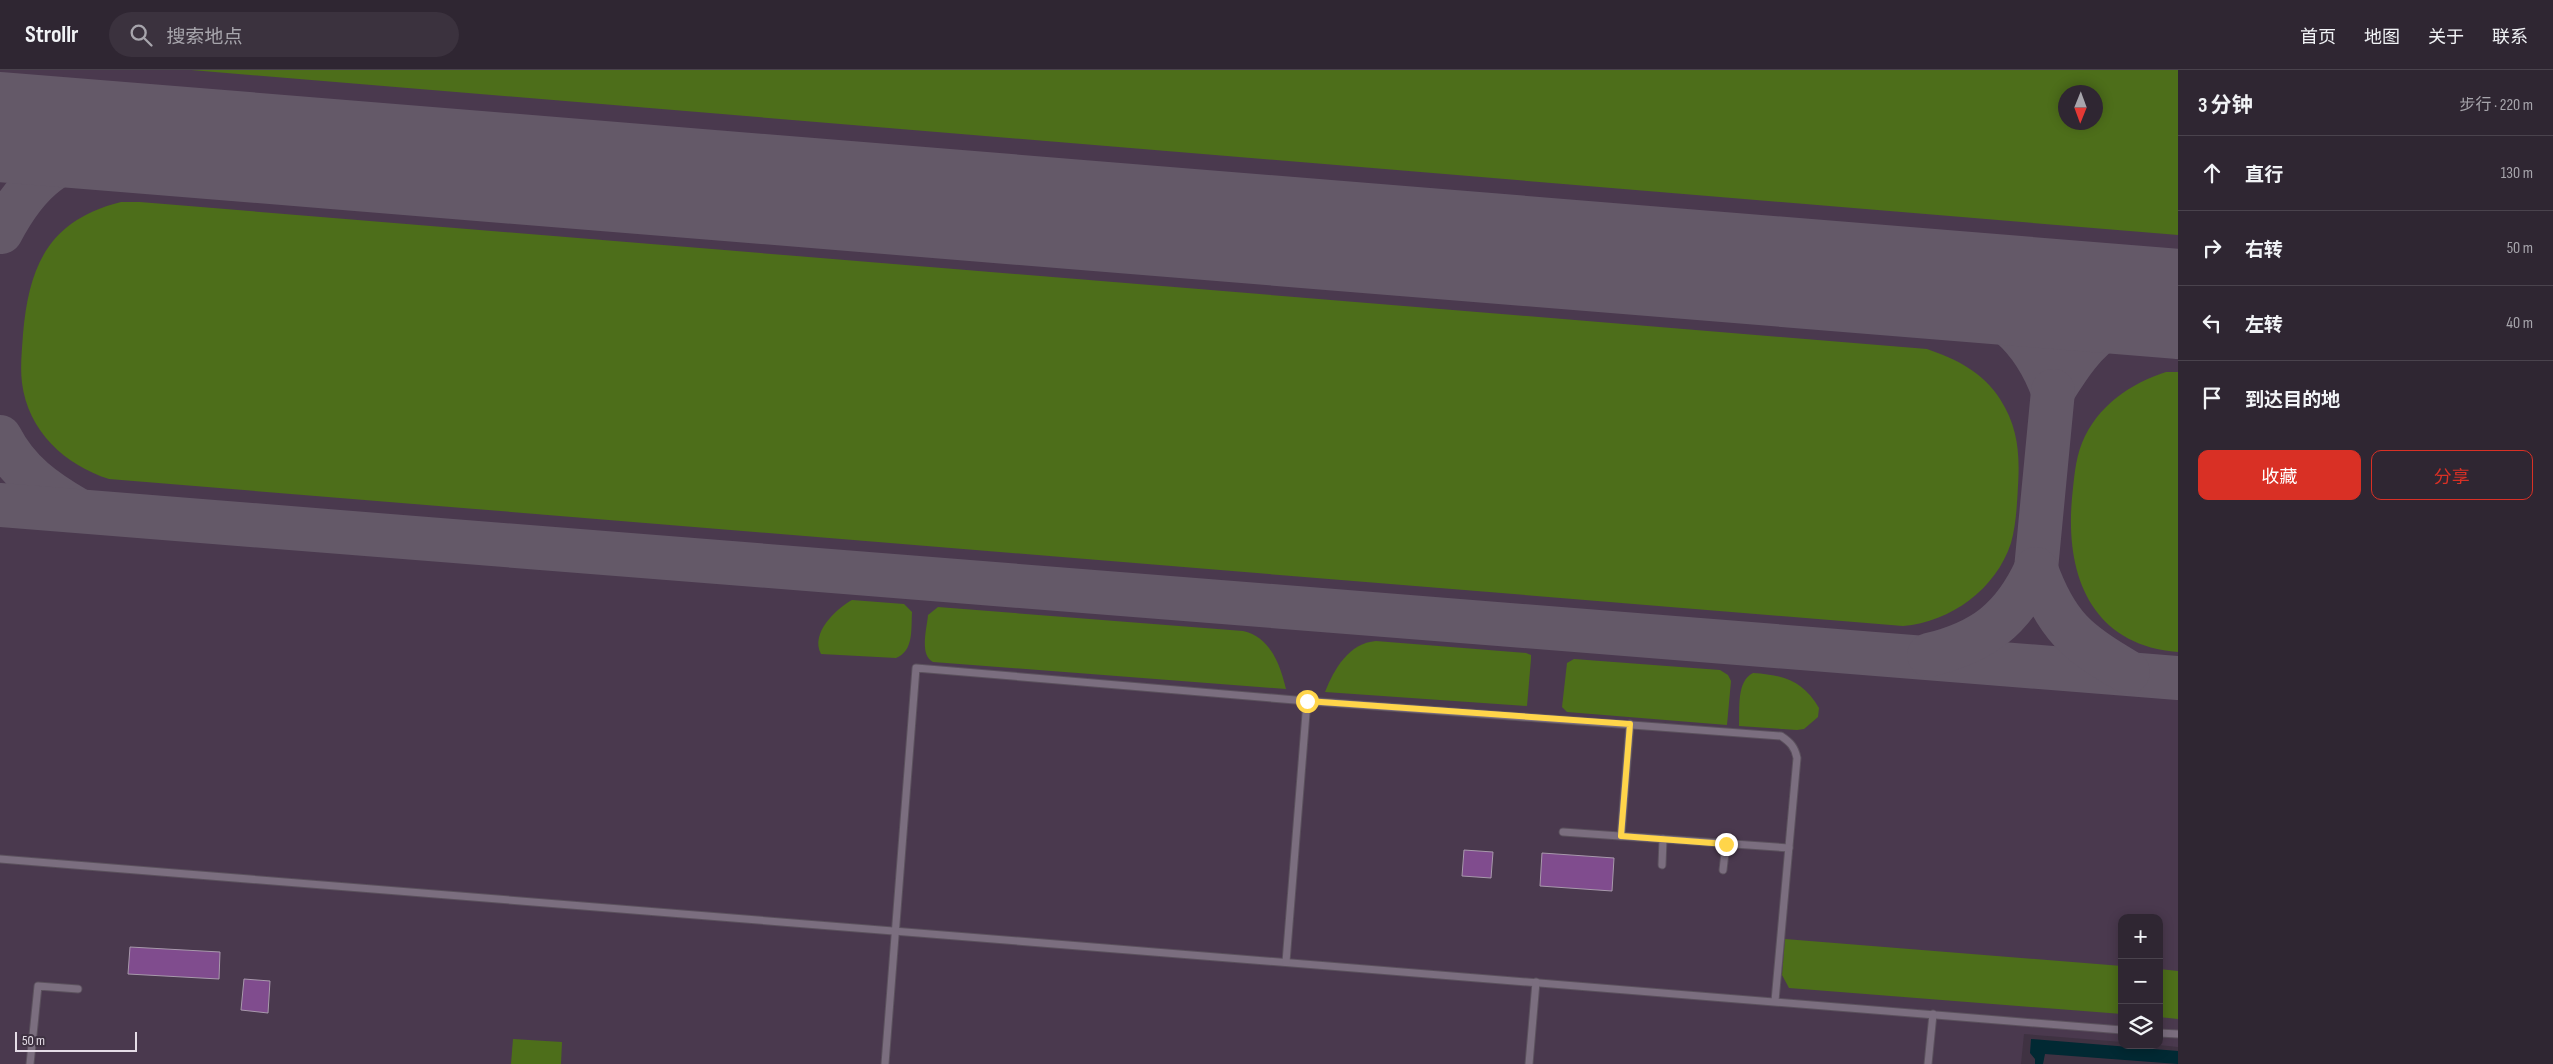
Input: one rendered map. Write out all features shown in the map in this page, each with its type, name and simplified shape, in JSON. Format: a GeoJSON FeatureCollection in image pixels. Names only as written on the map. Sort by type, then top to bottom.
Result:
{"type":"FeatureCollection","features":[{"type":"Feature","properties":{"kind":"lane"},"geometry":{"type":"LineString","coordinates":[[885,1064],[916,668],[1307,701],[1781,736],[1795,749],[1797,758],[1774,1002]]}},
{"type":"Feature","properties":{"kind":"lane"},"geometry":{"type":"LineString","coordinates":[[1286,962],[1307,701]]}},
{"type":"Feature","properties":{"kind":"lane"},"geometry":{"type":"LineString","coordinates":[[1621,836],[1630,724]]}},
{"type":"Feature","properties":{"kind":"lane"},"geometry":{"type":"LineString","coordinates":[[1563,832],[1788,848]]}},
{"type":"Feature","properties":{"kind":"lane"},"geometry":{"type":"LineString","coordinates":[[1662,865],[1663,840]]}},
{"type":"Feature","properties":{"kind":"lane"},"geometry":{"type":"LineString","coordinates":[[1723,870],[1726,844]]}},
{"type":"Feature","properties":{"kind":"lane"},"geometry":{"type":"LineString","coordinates":[[0,859],[2118,1030]]}},
{"type":"Feature","properties":{"kind":"lane"},"geometry":{"type":"LineString","coordinates":[[1529,1064],[1536,982]]}},
{"type":"Feature","properties":{"kind":"lane"},"geometry":{"type":"LineString","coordinates":[[30,1064],[38,986],[78,989]]}},
{"type":"Feature","properties":{"kind":"lane"},"geometry":{"type":"LineString","coordinates":[[1928,1064],[1932,1014]]}},
{"type":"Feature","properties":{"kind":"lane"},"geometry":{"type":"LineString","coordinates":[[2163,1033],[2178,1034]]}},
{"type":"Feature","properties":{"kind":"shaded area"},"geometry":{"type":"Polygon","coordinates":[[[0,70],[2178,70],[2178,1047],[2163,1045],[2163,914],[2118,914],[2118,1042],[2024,1034],[2021,1064],[0,1064],[0,70]]]}},
{"type":"Feature","properties":{"kind":"green space"},"geometry":{"type":"Polygon","coordinates":[[[191,70],[2178,70],[2178,235],[191,70]]]}},
{"type":"Feature","properties":{"kind":"green space"},"geometry":{"type":"Polygon","coordinates":[[[121,202],[140,202],[1927,349],[1958,362],[1977,374],[1986,381],[2006,409],[2014,430],[2019,463],[2014,529],[2004,560],[1995,575],[1983,588],[1954,610],[1938,618],[1903,626],[109,479],[78,465],[51,444],[41,431],[32,416],[26,400],[22,383],[21,358],[26,309],[31,287],[47,249],[60,233],[76,221],[96,210],[121,202]]]}},
{"type":"Feature","properties":{"kind":"green space"},"geometry":{"type":"Polygon","coordinates":[[[2166,372],[2178,372],[2178,652],[2148,647],[2124,636],[2104,620],[2090,601],[2080,579],[2073,554],[2071,526],[2076,463],[2088,430],[2106,407],[2116,398],[2140,383],[2166,372]]]}},
{"type":"Feature","properties":{"kind":"green space"},"geometry":{"type":"Polygon","coordinates":[[[852,600],[904,604],[912,612],[909,645],[902,655],[896,658],[821,654],[819,638],[826,622],[839,609],[852,600]]]}},
{"type":"Feature","properties":{"kind":"green space"},"geometry":{"type":"Polygon","coordinates":[[[938,607],[1243,631],[1252,634],[1267,645],[1281,670],[1286,689],[933,662],[926,654],[925,634],[928,615],[938,607]]]}},
{"type":"Feature","properties":{"kind":"green space"},"geometry":{"type":"Polygon","coordinates":[[[1376,641],[1526,653],[1531,655],[1527,706],[1325,692],[1338,666],[1350,652],[1366,643],[1376,641]]]}},
{"type":"Feature","properties":{"kind":"green space"},"geometry":{"type":"Polygon","coordinates":[[[1574,659],[1720,670],[1728,675],[1731,681],[1727,725],[1567,712],[1562,707],[1567,663],[1574,659]]]}},
{"type":"Feature","properties":{"kind":"green space"},"geometry":{"type":"Polygon","coordinates":[[[1753,673],[1792,681],[1806,691],[1813,699],[1819,708],[1818,717],[1804,729],[1797,730],[1739,726],[1741,689],[1744,682],[1753,673]]]}},
{"type":"Feature","properties":{"kind":"green space"},"geometry":{"type":"Polygon","coordinates":[[[1785,939],[2118,966],[2118,1014],[1789,988],[1782,975],[1785,939]]]}},
{"type":"Feature","properties":{"kind":"green space"},"geometry":{"type":"Polygon","coordinates":[[[2163,969],[2178,971],[2178,1019],[2163,1017],[2163,969]]]}},
{"type":"Feature","properties":{"kind":"green space"},"geometry":{"type":"Polygon","coordinates":[[[513,1039],[562,1042],[561,1064],[511,1064],[513,1039]]]}},
{"type":"Feature","properties":{"kind":"water"},"geometry":{"type":"Polygon","coordinates":[[[2031,1039],[2118,1046],[2118,1049],[2178,1051],[2178,1064],[2045,1054],[2043,1064],[2035,1064],[2035,1059],[2030,1053],[2031,1039]]]}},
{"type":"Feature","properties":{"kind":"building"},"geometry":{"type":"Polygon","coordinates":[[[1464,850],[1493,852],[1491,878],[1462,876],[1464,850]]]}},
{"type":"Feature","properties":{"kind":"building"},"geometry":{"type":"Polygon","coordinates":[[[1542,853],[1614,858],[1612,891],[1540,886],[1542,853]]]}},
{"type":"Feature","properties":{"kind":"building"},"geometry":{"type":"Polygon","coordinates":[[[130,947],[220,952],[219,979],[128,974],[130,947]]]}},
{"type":"Feature","properties":{"kind":"building"},"geometry":{"type":"Polygon","coordinates":[[[244,979],[270,981],[268,1013],[241,1010],[244,979]]]}},
{"type":"Feature","properties":{"kind":"taxiway"},"geometry":{"type":"LineString","coordinates":[[0,230],[1,232],[25,195],[50,171],[80,154],[120,137]]}},
{"type":"Feature","properties":{"kind":"taxiway"},"geometry":{"type":"LineString","coordinates":[[1942,285],[1996,315],[2023,338],[2044,370],[2053,391],[2078,355],[2093,338],[2111,325],[2165,303]]}},
{"type":"Feature","properties":{"kind":"taxiway"},"geometry":{"type":"LineString","coordinates":[[2036,569],[2053,391]]}},
{"type":"Feature","properties":{"kind":"taxiway"},"geometry":{"type":"LineString","coordinates":[[0,437],[15,461],[33,480],[54,496],[78,510]]}},
{"type":"Feature","properties":{"kind":"taxiway"},"geometry":{"type":"LineString","coordinates":[[0,505],[2178,678]]}},
{"type":"Feature","properties":{"kind":"taxiway"},"geometry":{"type":"LineString","coordinates":[[1929,655],[1965,643],[1994,626],[2017,602],[2036,569],[2052,605],[2070,631],[2095,652],[2128,672]]}},
{"type":"Feature","properties":{"kind":"runway"},"geometry":{"type":"LineString","coordinates":[[0,127],[2178,304]]}},
{"type":"Feature","properties":{"kind":"route"},"geometry":{"type":"LineString","coordinates":[[1307,701],[1630,724],[1621,836],[1726,844]]}}]}
